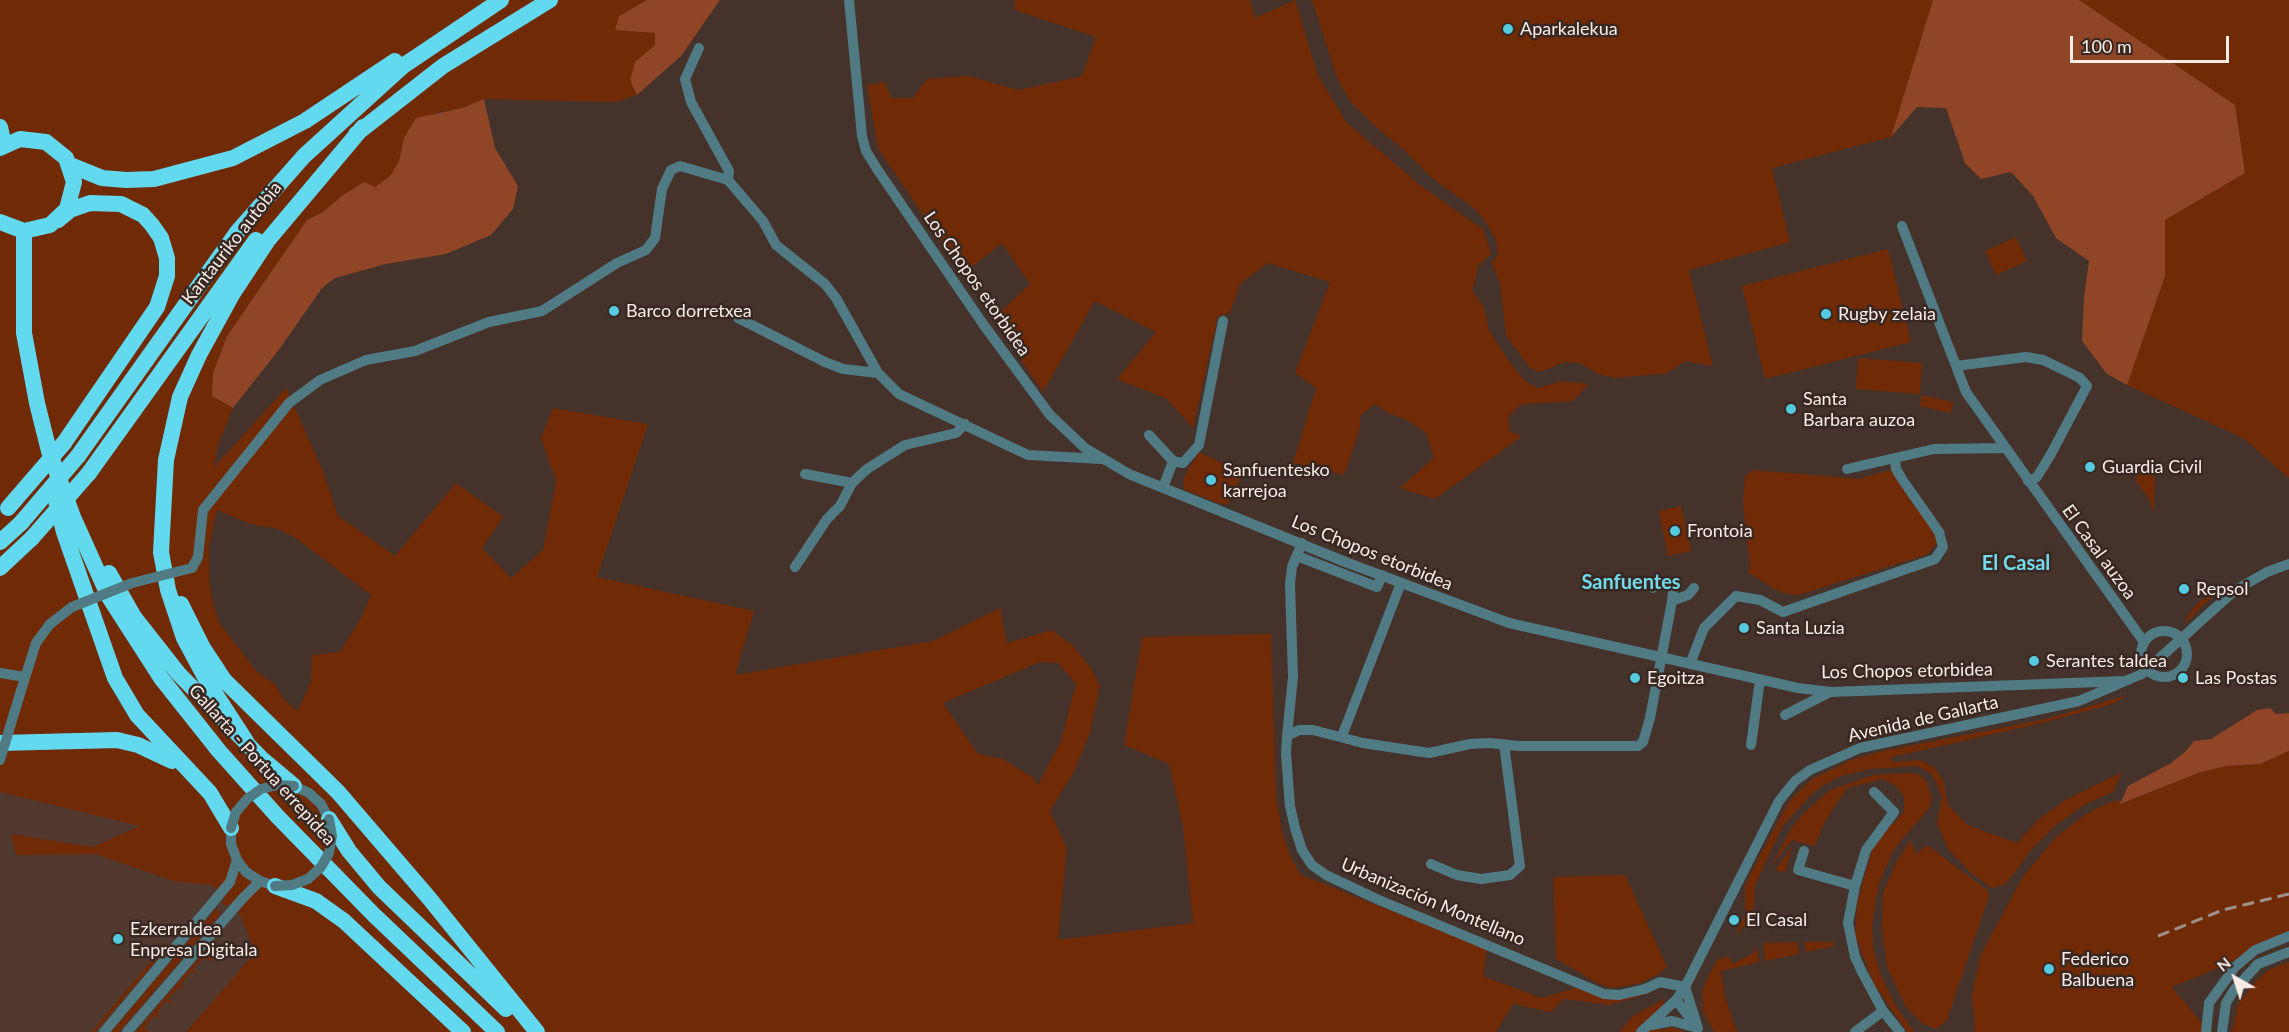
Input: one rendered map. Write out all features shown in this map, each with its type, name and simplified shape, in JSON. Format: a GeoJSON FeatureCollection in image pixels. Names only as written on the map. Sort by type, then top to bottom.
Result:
{"type":"FeatureCollection","features":[{"type":"Feature","properties":{"kind":"highway","name":"Kantauriko autobia"},"geometry":{"type":"LineString","coordinates":[[0,568],[32,538],[89,473],[258,237],[294,194],[363,128],[460,55],[550,0]]}},
{"type":"Feature","properties":{"kind":"highway","name":"Kantauriko autobia"},"geometry":{"type":"LineString","coordinates":[[0,542],[21,523],[78,456],[219,257],[290,172],[332,128],[403,66],[494,4]]}},
{"type":"Feature","properties":{"kind":"highway"},"geometry":{"type":"LineString","coordinates":[[70,165],[102,178],[154,178],[233,158],[305,121],[458,19],[494,4]]}},
{"type":"Feature","properties":{"kind":"highway"},"geometry":{"type":"LineString","coordinates":[[0,127],[2,146],[20,139],[46,142],[60,151],[70,165],[74,182],[72,196],[67,209],[58,220]]}},
{"type":"Feature","properties":{"kind":"highway"},"geometry":{"type":"LineString","coordinates":[[246,741],[207,681],[184,638],[168,590],[161,552],[166,460],[180,397],[199,355],[233,293],[268,240],[363,128]]}},
{"type":"Feature","properties":{"kind":"highway"},"geometry":{"type":"LineString","coordinates":[[0,222],[24,231],[42,228],[58,220],[70,210],[90,203],[121,204],[143,215],[152,225],[161,238],[167,258],[167,276],[158,307],[64,443],[4,512]]}},
{"type":"Feature","properties":{"kind":"highway","name":"Gallarta - Portua errepidea"},"geometry":{"type":"LineString","coordinates":[[24,231],[24,333],[49,451],[73,517],[109,597],[161,678],[189,716],[286,825],[411,953],[497,1032]]}},
{"type":"Feature","properties":{"kind":"highway"},"geometry":{"type":"LineString","coordinates":[[49,451],[109,573],[134,617],[178,673],[294,786]]}},
{"type":"Feature","properties":{"kind":"highway"},"geometry":{"type":"LineString","coordinates":[[49,451],[55,497],[64,532],[115,678],[137,715],[199,781],[220,807],[231,828]]}},
{"type":"Feature","properties":{"kind":"highway"},"geometry":{"type":"LineString","coordinates":[[162,506],[167,553],[181,604],[203,648],[225,680],[338,792],[429,898],[537,1032]]}},
{"type":"Feature","properties":{"kind":"highway"},"geometry":{"type":"LineString","coordinates":[[0,743],[117,740],[158,752],[199,781]]}},
{"type":"Feature","properties":{"kind":"highway"},"geometry":{"type":"LineString","coordinates":[[329,819],[349,851],[380,887],[529,1032]]}},
{"type":"Feature","properties":{"kind":"highway"},"geometry":{"type":"LineString","coordinates":[[267,884],[316,902],[344,921],[463,1032]]}},
{"type":"Feature","properties":{"kind":"street","name":"Los Chopos etorbidea"},"geometry":{"type":"LineString","coordinates":[[849,0],[859,115],[866,151],[1040,403],[1066,432],[1102,459],[1163,488],[1401,583],[1509,623],[1760,680],[1831,692],[2125,681]]}},
{"type":"Feature","properties":{"kind":"street"},"geometry":{"type":"LineString","coordinates":[[699,48],[685,80],[691,102],[729,171],[728,180]]}},
{"type":"Feature","properties":{"kind":"street"},"geometry":{"type":"LineString","coordinates":[[0,760],[36,643],[50,624],[72,607],[132,583],[192,568],[198,557],[203,510],[289,402],[320,380],[366,360],[415,351],[489,322],[542,311],[617,263],[646,250],[655,238],[662,189],[670,170],[680,166],[728,180],[764,221],[776,245],[784,254],[825,284],[837,298],[878,373],[888,385],[909,400],[1028,455],[1102,459]]}},
{"type":"Feature","properties":{"kind":"street","name":"El Casal auzoa"},"geometry":{"type":"LineString","coordinates":[[1902,226],[1966,392],[2145,642]]}},
{"type":"Feature","properties":{"kind":"street"},"geometry":{"type":"LineString","coordinates":[[738,318],[825,362],[843,369],[878,373]]}},
{"type":"Feature","properties":{"kind":"street"},"geometry":{"type":"LineString","coordinates":[[1149,435],[1173,461],[1183,463],[1199,445],[1223,321]]}},
{"type":"Feature","properties":{"kind":"street"},"geometry":{"type":"LineString","coordinates":[[1956,366],[2026,357],[2043,360],[2080,378],[2087,387],[2037,477],[2028,481]]}},
{"type":"Feature","properties":{"kind":"street"},"geometry":{"type":"LineString","coordinates":[[795,567],[827,519],[840,506],[852,483],[867,469],[905,445],[956,433],[965,424]]}},
{"type":"Feature","properties":{"kind":"street"},"geometry":{"type":"LineString","coordinates":[[1847,469],[1934,449],[2005,448]]}},
{"type":"Feature","properties":{"kind":"street"},"geometry":{"type":"LineString","coordinates":[[1690,664],[1704,628],[1736,596],[1760,600],[1783,612],[1935,559],[1943,547],[1939,532],[1896,469],[1895,459]]}},
{"type":"Feature","properties":{"kind":"street"},"geometry":{"type":"LineString","coordinates":[[1163,488],[1173,461]]}},
{"type":"Feature","properties":{"kind":"street"},"geometry":{"type":"LineString","coordinates":[[805,474],[852,483]]}},
{"type":"Feature","properties":{"kind":"street","name":"Urbanización Montellano"},"geometry":{"type":"LineString","coordinates":[[1302,543],[1290,584],[1293,677],[1287,736],[1290,806],[1302,850],[1312,865],[1379,900],[1604,994],[1619,995],[1645,989],[1660,982],[1685,987]]}},
{"type":"Feature","properties":{"kind":"street"},"geometry":{"type":"LineString","coordinates":[[1297,556],[1377,587],[1382,575]]}},
{"type":"Feature","properties":{"kind":"street","name":"Avenida de Gallarta"},"geometry":{"type":"LineString","coordinates":[[1644,1029],[1676,1000],[1685,987],[1779,801],[1795,782],[1810,770],[1860,748],[2079,701],[2147,670],[2234,591],[2267,572],[2289,564]]}},
{"type":"Feature","properties":{"kind":"street"},"geometry":{"type":"LineString","coordinates":[[1287,736],[1299,730],[1313,730],[1363,743],[1429,753],[1470,744],[1615,748],[1638,746],[1646,734],[1663,658],[1672,602],[1673,591],[1668,583],[1659,582],[1653,588]]}},
{"type":"Feature","properties":{"kind":"street"},"geometry":{"type":"LineString","coordinates":[[1342,736],[1401,583]]}},
{"type":"Feature","properties":{"kind":"street"},"geometry":{"type":"LineString","coordinates":[[1672,602],[1688,595],[1694,588]]}},
{"type":"Feature","properties":{"kind":"street"},"geometry":{"type":"LineString","coordinates":[[2162,631],[2181,637],[2186,645],[2188,658],[2181,671],[2167,678],[2152,674],[2147,670],[2141,656],[2145,642],[2155,633],[2162,631]]}},
{"type":"Feature","properties":{"kind":"street"},"geometry":{"type":"LineString","coordinates":[[2,673],[25,677]]}},
{"type":"Feature","properties":{"kind":"street"},"geometry":{"type":"LineString","coordinates":[[1751,745],[1760,680]]}},
{"type":"Feature","properties":{"kind":"street"},"geometry":{"type":"LineString","coordinates":[[2070,682],[2079,701]]}},
{"type":"Feature","properties":{"kind":"street"},"geometry":{"type":"LineString","coordinates":[[1785,715],[1831,692]]}},
{"type":"Feature","properties":{"kind":"street"},"geometry":{"type":"LineString","coordinates":[[1431,864],[1457,875],[1481,879],[1510,875],[1520,866],[1504,744]]}},
{"type":"Feature","properties":{"kind":"street"},"geometry":{"type":"LineString","coordinates":[[127,1032],[242,899],[267,884],[300,882],[321,867],[329,853],[332,836],[329,819],[321,804],[309,793],[294,786],[277,785],[261,789],[247,799],[236,812],[231,828],[231,844],[237,860],[246,872],[267,884]]}},
{"type":"Feature","properties":{"kind":"street"},"geometry":{"type":"LineString","coordinates":[[1874,792],[1894,812],[1866,850],[1855,886],[1848,923],[1851,943],[1862,972],[1883,1011],[1900,1032]]}},
{"type":"Feature","properties":{"kind":"street"},"geometry":{"type":"LineString","coordinates":[[1804,851],[1797,870],[1855,886]]}},
{"type":"Feature","properties":{"kind":"street"},"geometry":{"type":"LineString","coordinates":[[104,1032],[215,902],[230,882],[237,860]]}},
{"type":"Feature","properties":{"kind":"street"},"geometry":{"type":"LineString","coordinates":[[2206,1032],[2209,1003],[2235,966],[2255,950],[2289,936]]}},
{"type":"Feature","properties":{"kind":"street"},"geometry":{"type":"LineString","coordinates":[[2222,1032],[2226,1003],[2234,990],[2258,964],[2289,952]]}},
{"type":"Feature","properties":{"kind":"street"},"geometry":{"type":"LineString","coordinates":[[1685,987],[1699,1030]]}},
{"type":"Feature","properties":{"kind":"street"},"geometry":{"type":"LineString","coordinates":[[1676,1000],[1699,1030]]}},
{"type":"Feature","properties":{"kind":"street"},"geometry":{"type":"LineString","coordinates":[[1855,1032],[1883,1011]]}},
{"type":"Feature","properties":{"kind":"street"},"geometry":{"type":"LineString","coordinates":[[1644,1029],[1672,1021],[1699,1030]]}},
{"type":"Feature","properties":{"kind":"shaded area"},"geometry":{"type":"Polygon","coordinates":[[[0,0],[647,0],[620,16],[615,29],[656,33],[655,45],[635,63],[630,80],[637,95],[617,102],[484,99],[462,108],[435,113],[404,138],[399,161],[390,176],[375,187],[343,195],[323,212],[307,220],[227,336],[213,373],[212,396],[233,408],[218,445],[214,467],[286,388],[324,474],[338,516],[395,556],[456,483],[503,517],[482,548],[511,578],[543,550],[556,481],[541,438],[553,408],[648,424],[597,577],[754,611],[735,675],[933,641],[1000,608],[1007,643],[1052,630],[1073,646],[1091,668],[1100,686],[1089,736],[1073,773],[1050,811],[1067,849],[1058,940],[1193,923],[1183,826],[1169,764],[1124,745],[1142,637],[1271,634],[1276,796],[1282,832],[1291,858],[1301,875],[1487,949],[1483,976],[1541,998],[1576,988],[1645,994],[1654,992],[1609,1005],[1564,999],[1551,1012],[1513,1004],[1496,1032],[186,1032],[255,953],[240,914],[229,903],[226,906],[222,903],[225,898],[212,885],[174,881],[95,854],[16,855],[11,834],[93,847],[140,826],[0,792],[0,0]],[[217,510],[209,546],[209,581],[213,604],[220,624],[257,672],[275,684],[284,700],[298,711],[311,681],[312,655],[340,652],[361,618],[371,595],[297,539],[278,529],[250,524],[217,510]],[[1040,662],[943,703],[978,754],[1003,759],[1032,777],[1038,785],[1061,741],[1076,684],[1058,663],[1040,662]]]}},
{"type":"Feature","properties":{"kind":"shaded area"},"geometry":{"type":"Polygon","coordinates":[[[647,0],[720,0],[681,56],[637,95],[630,80],[635,62],[655,45],[655,33],[615,30],[619,16],[647,0]]]}},
{"type":"Feature","properties":{"kind":"shaded area"},"geometry":{"type":"Polygon","coordinates":[[[1014,0],[1250,0],[1255,18],[1295,0],[1318,76],[1347,123],[1420,185],[1484,230],[1491,255],[1479,264],[1472,291],[1484,307],[1489,330],[1508,360],[1525,381],[1537,388],[1562,381],[1589,384],[1573,401],[1522,404],[1508,416],[1510,431],[1521,437],[1435,499],[1400,488],[1434,458],[1426,433],[1407,420],[1388,413],[1375,404],[1360,416],[1360,428],[1344,475],[1293,463],[1316,388],[1295,373],[1330,282],[1268,263],[1240,284],[1230,313],[1218,316],[1193,428],[1167,399],[1117,379],[1156,332],[1095,301],[1043,392],[993,319],[1030,284],[1002,243],[963,274],[878,148],[867,85],[885,82],[891,98],[913,98],[927,79],[968,76],[1019,90],[1082,76],[1096,37],[1015,10],[1014,0]]]}},
{"type":"Feature","properties":{"kind":"shaded area"},"geometry":{"type":"Polygon","coordinates":[[[1312,0],[1933,0],[1891,137],[1772,168],[1790,242],[1689,270],[1713,366],[1684,361],[1668,373],[1614,378],[1598,374],[1580,363],[1565,362],[1539,372],[1529,367],[1506,335],[1500,283],[1492,263],[1498,254],[1495,238],[1484,219],[1473,207],[1433,179],[1350,101],[1337,78],[1312,0]]]}},
{"type":"Feature","properties":{"kind":"shaded area"},"geometry":{"type":"Polygon","coordinates":[[[1933,0],[2079,0],[2235,105],[2245,173],[2165,220],[2165,276],[2127,385],[2107,374],[2082,341],[2084,297],[2089,261],[2056,238],[2033,196],[2011,172],[1981,179],[1965,163],[1946,108],[1917,107],[1891,137],[1933,0]]]}},
{"type":"Feature","properties":{"kind":"shaded area"},"geometry":{"type":"Polygon","coordinates":[[[2079,0],[2289,0],[2289,478],[2243,438],[2127,385],[2165,276],[2165,220],[2245,173],[2235,105],[2079,0]]]}},
{"type":"Feature","properties":{"kind":"shaded area"},"geometry":{"type":"Polygon","coordinates":[[[484,99],[495,148],[518,186],[513,209],[491,235],[446,254],[386,264],[335,278],[322,288],[281,347],[233,408],[212,396],[213,373],[227,336],[307,220],[323,212],[343,195],[364,182],[375,187],[390,176],[399,161],[404,138],[416,118],[462,108],[484,99]]]}},
{"type":"Feature","properties":{"kind":"shaded area"},"geometry":{"type":"Polygon","coordinates":[[[2016,237],[2027,261],[1996,275],[1985,251],[2016,237]]]}},
{"type":"Feature","properties":{"kind":"shaded area","name":"Rugby zelaia"},"geometry":{"type":"Polygon","coordinates":[[[1888,249],[1911,342],[1765,379],[1742,286],[1888,249]]]}},
{"type":"Feature","properties":{"kind":"shaded area"},"geometry":{"type":"Polygon","coordinates":[[[1858,358],[1922,363],[1920,394],[1856,389],[1858,358]]]}},
{"type":"Feature","properties":{"kind":"shaded area"},"geometry":{"type":"Polygon","coordinates":[[[1922,395],[1953,402],[1951,413],[1920,406],[1922,395]]]}},
{"type":"Feature","properties":{"kind":"shaded area","name":"Sanfuentesko karrejoa"},"geometry":{"type":"Polygon","coordinates":[[[1199,452],[1243,473],[1228,504],[1218,503],[1184,489],[1184,477],[1199,452]]]}},
{"type":"Feature","properties":{"kind":"shaded area"},"geometry":{"type":"Polygon","coordinates":[[[2147,466],[2157,468],[2161,475],[2155,475],[2154,513],[2148,497],[2136,482],[2138,472],[2147,466]]]}},
{"type":"Feature","properties":{"kind":"shaded area"},"geometry":{"type":"Polygon","coordinates":[[[1894,469],[1936,536],[1936,544],[1928,554],[1799,595],[1786,594],[1772,588],[1748,572],[1750,567],[1743,502],[1745,476],[1753,470],[1859,479],[1894,469]]]}},
{"type":"Feature","properties":{"kind":"shaded area","name":"Frontoia"},"geometry":{"type":"Polygon","coordinates":[[[1681,506],[1691,551],[1668,556],[1659,511],[1681,506]]]}},
{"type":"Feature","properties":{"kind":"shaded area"},"geometry":{"type":"Polygon","coordinates":[[[2220,591],[2186,623],[2187,617],[2199,602],[2220,591]]]}},
{"type":"Feature","properties":{"kind":"shaded area"},"geometry":{"type":"Polygon","coordinates":[[[2128,695],[2113,704],[2046,722],[1889,758],[1893,762],[1919,760],[1934,767],[1943,780],[1948,805],[1967,825],[2017,843],[2038,820],[2067,799],[2122,772],[2113,792],[2084,805],[2056,825],[2032,849],[2006,884],[1992,888],[1971,873],[1948,849],[1937,823],[1942,798],[1930,773],[1917,766],[1869,769],[1841,776],[1822,786],[1782,827],[1755,885],[1753,918],[1735,935],[1745,914],[1745,886],[1759,857],[1789,802],[1812,779],[1851,760],[1878,752],[2046,719],[2128,695]]]}},
{"type":"Feature","properties":{"kind":"shaded area"},"geometry":{"type":"Polygon","coordinates":[[[2270,708],[2276,714],[2289,713],[2289,751],[2260,764],[2226,766],[2201,772],[2120,804],[2128,786],[2171,763],[2194,741],[2211,739],[2257,710],[2270,708]]]}},
{"type":"Feature","properties":{"kind":"shaded area"},"geometry":{"type":"Polygon","coordinates":[[[2289,751],[2289,930],[2225,965],[2172,987],[2200,1021],[2209,1022],[2209,1032],[1975,1032],[1972,995],[1980,956],[2022,878],[2055,838],[2086,814],[2108,803],[2120,800],[2121,804],[2201,772],[2226,766],[2260,764],[2289,751]]]}},
{"type":"Feature","properties":{"kind":"shaded area"},"geometry":{"type":"Polygon","coordinates":[[[0,755],[143,756],[448,1032],[0,1032],[0,755]]]}},
{"type":"Feature","properties":{"kind":"shaded area"},"geometry":{"type":"Polygon","coordinates":[[[1908,773],[1920,775],[1926,781],[1932,799],[1930,807],[1894,849],[1879,883],[1872,926],[1873,947],[1880,973],[1894,1003],[1914,1032],[1907,1032],[1874,984],[1855,935],[1858,899],[1872,850],[1891,823],[1893,824],[1904,812],[1904,797],[1897,787],[1884,779],[1847,788],[1825,821],[1815,846],[1792,840],[1769,869],[1793,826],[1830,790],[1873,775],[1908,773]]]}},
{"type":"Feature","properties":{"kind":"shaded area"},"geometry":{"type":"Polygon","coordinates":[[[1911,840],[1916,854],[1927,845],[1987,890],[1989,896],[1947,1020],[1936,1029],[1922,1023],[1906,1007],[1887,967],[1882,929],[1883,893],[1896,863],[1911,840]]]}},
{"type":"Feature","properties":{"kind":"shaded area"},"geometry":{"type":"Polygon","coordinates":[[[1792,846],[1785,872],[1775,870],[1792,846]]]}},
{"type":"Feature","properties":{"kind":"shaded area"},"geometry":{"type":"Polygon","coordinates":[[[1625,875],[1667,967],[1659,974],[1638,984],[1612,988],[1599,984],[1556,959],[1553,877],[1625,875]]]}},
{"type":"Feature","properties":{"kind":"shaded area"},"geometry":{"type":"Polygon","coordinates":[[[216,909],[221,913],[119,1032],[111,1032],[216,909]]]}},
{"type":"Feature","properties":{"kind":"shaded area"},"geometry":{"type":"Polygon","coordinates":[[[1798,942],[1799,954],[1765,961],[1763,943],[1798,942]]]}},
{"type":"Feature","properties":{"kind":"shaded area"},"geometry":{"type":"Polygon","coordinates":[[[1804,942],[1834,942],[1834,946],[1806,952],[1804,942]]]}},
{"type":"Feature","properties":{"kind":"shaded area"},"geometry":{"type":"Polygon","coordinates":[[[210,945],[213,947],[214,957],[210,961],[204,957],[193,969],[198,975],[191,972],[181,984],[185,991],[179,987],[169,998],[174,1004],[166,1001],[157,1013],[161,1019],[154,1016],[144,1028],[149,1032],[136,1032],[210,945]]]}},
{"type":"Feature","properties":{"kind":"shaded area"},"geometry":{"type":"Polygon","coordinates":[[[1757,947],[1759,962],[1721,971],[1725,997],[1737,1032],[1714,1032],[1703,1011],[1702,993],[1705,983],[1717,960],[1729,956],[1732,964],[1752,954],[1757,947]]]}},
{"type":"Feature","properties":{"kind":"shaded area"},"geometry":{"type":"Polygon","coordinates":[[[162,948],[161,955],[95,1032],[91,1032],[162,948]]]}},
{"type":"Feature","properties":{"kind":"shaded area"},"geometry":{"type":"Polygon","coordinates":[[[2289,962],[2289,1032],[2232,1032],[2238,1004],[2257,980],[2268,970],[2289,962]]]}},
{"type":"Feature","properties":{"kind":"shaded area"},"geometry":{"type":"Polygon","coordinates":[[[1664,999],[1659,1030],[1672,1027],[1685,1032],[1619,1032],[1633,1016],[1664,999]]]}},
{"type":"Feature","properties":{"kind":"railway"},"geometry":{"type":"LineString","coordinates":[[2158,936],[2223,910],[2289,894]]}},
{"type":"Feature","properties":{"kind":"place","name":"Aparkalekua"},"geometry":{"type":"Point","coordinates":[1508,29]}},
{"type":"Feature","properties":{"kind":"place","name":"Barco dorretxea"},"geometry":{"type":"Point","coordinates":[614,311]}},
{"type":"Feature","properties":{"kind":"place","name":"Rugby zelaia"},"geometry":{"type":"Point","coordinates":[1826,314]}},
{"type":"Feature","properties":{"kind":"place","name":"Santa Barbara auzoa"},"geometry":{"type":"Point","coordinates":[1791,409]}},
{"type":"Feature","properties":{"kind":"place","name":"Guardia Civil"},"geometry":{"type":"Point","coordinates":[2090,467]}},
{"type":"Feature","properties":{"kind":"place","name":"Sanfuentesko karrejoa"},"geometry":{"type":"Point","coordinates":[1211,480]}},
{"type":"Feature","properties":{"kind":"place","name":"Frontoia"},"geometry":{"type":"Point","coordinates":[1675,531]}},
{"type":"Feature","properties":{"kind":"place","name":"Repsol"},"geometry":{"type":"Point","coordinates":[2184,589]}},
{"type":"Feature","properties":{"kind":"place","name":"Santa Luzia"},"geometry":{"type":"Point","coordinates":[1744,628]}},
{"type":"Feature","properties":{"kind":"place","name":"Serantes taldea"},"geometry":{"type":"Point","coordinates":[2034,661]}},
{"type":"Feature","properties":{"kind":"place","name":"Egoitza"},"geometry":{"type":"Point","coordinates":[1635,678]}},
{"type":"Feature","properties":{"kind":"place","name":"Las Postas"},"geometry":{"type":"Point","coordinates":[2183,678]}},
{"type":"Feature","properties":{"kind":"place","name":"El Casal"},"geometry":{"type":"Point","coordinates":[1734,920]}},
{"type":"Feature","properties":{"kind":"place","name":"Ezkerraldea Enpresa Digitala"},"geometry":{"type":"Point","coordinates":[118,939]}},
{"type":"Feature","properties":{"kind":"place","name":"Federico Balbuena"},"geometry":{"type":"Point","coordinates":[2049,969]}},
{"type":"Feature","properties":{"kind":"district","name":"El Casal"},"geometry":{"type":"Point","coordinates":[2016,564]}},
{"type":"Feature","properties":{"kind":"district","name":"Sanfuentes"},"geometry":{"type":"Point","coordinates":[1631,583]}}]}
